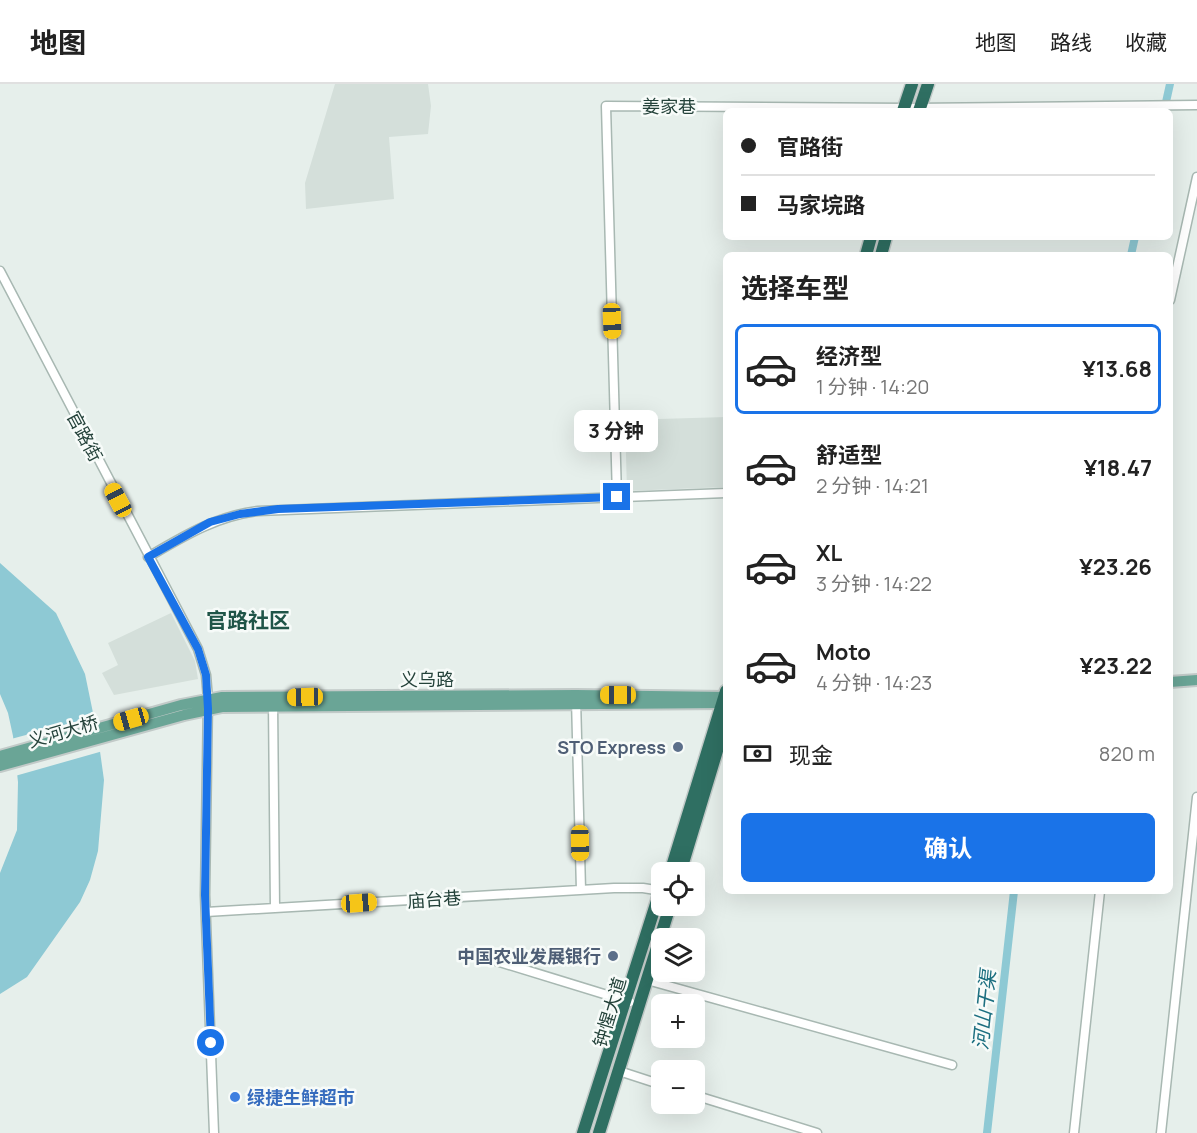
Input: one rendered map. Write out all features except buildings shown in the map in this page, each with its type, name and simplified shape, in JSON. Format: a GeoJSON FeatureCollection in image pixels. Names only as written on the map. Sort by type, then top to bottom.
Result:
{"type":"FeatureCollection","features":[{"type":"Feature","properties":{"kind":"highway"},"geometry":{"type":"LineString","coordinates":[[912,84],[915,108]]}},
{"type":"Feature","properties":{"kind":"highway"},"geometry":{"type":"LineString","coordinates":[[915,108],[919,84]]}},
{"type":"Feature","properties":{"kind":"highway"},"geometry":{"type":"LineString","coordinates":[[916,108],[928,84]]}},
{"type":"Feature","properties":{"kind":"highway"},"geometry":{"type":"LineString","coordinates":[[916,108],[934,84]]}},
{"type":"Feature","properties":{"kind":"highway"},"geometry":{"type":"LineString","coordinates":[[683,862],[723,707]]}},
{"type":"Feature","properties":{"kind":"highway"},"geometry":{"type":"LineString","coordinates":[[674,862],[723,729]]}},
{"type":"Feature","properties":{"kind":"highway"},"geometry":{"type":"LineString","coordinates":[[668,862],[689,793],[707,770]]}},
{"type":"Feature","properties":{"kind":"highway"},"geometry":{"type":"LineString","coordinates":[[689,862],[708,802],[707,770]]}},
{"type":"Feature","properties":{"kind":"highway","name":"钟惺大道"},"geometry":{"type":"LineString","coordinates":[[589,1133],[654,916]]}},
{"type":"Feature","properties":{"kind":"highway","name":"钟惺大道"},"geometry":{"type":"LineString","coordinates":[[599,1133],[650,980],[667,916]]}},
{"type":"Feature","properties":{"kind":"highway"},"geometry":{"type":"LineString","coordinates":[[583,1133],[628,1001]]}},
{"type":"Feature","properties":{"kind":"highway"},"geometry":{"type":"LineString","coordinates":[[606,1133],[621,1072]]}},
{"type":"Feature","properties":{"kind":"main road"},"geometry":{"type":"LineString","coordinates":[[1173,682],[1197,680]]}},
{"type":"Feature","properties":{"kind":"main road","name":"义乌路"},"geometry":{"type":"LineString","coordinates":[[133,724],[208,704],[273,701],[723,699]]}},
{"type":"Feature","properties":{"kind":"main road","name":"义河大桥"},"geometry":{"type":"LineString","coordinates":[[0,756],[133,724]]}},
{"type":"Feature","properties":{"kind":"main road","name":"义河大桥"},"geometry":{"type":"LineString","coordinates":[[0,766],[133,724]]}},
{"type":"Feature","properties":{"kind":"street","name":"姜家巷"},"geometry":{"type":"LineString","coordinates":[[992,108],[1197,105]]}},
{"type":"Feature","properties":{"kind":"street","name":"姜家巷"},"geometry":{"type":"LineString","coordinates":[[617,497],[606,106],[812,108]]}},
{"type":"Feature","properties":{"kind":"street"},"geometry":{"type":"LineString","coordinates":[[1173,286],[1197,177]]}},
{"type":"Feature","properties":{"kind":"street","name":"官路街"},"geometry":{"type":"LineString","coordinates":[[0,271],[198,649],[206,675],[208,704],[206,912],[214,1133]]}},
{"type":"Feature","properties":{"kind":"street"},"geometry":{"type":"LineString","coordinates":[[148,557],[210,522],[250,512],[723,493]]}},
{"type":"Feature","properties":{"kind":"street"},"geometry":{"type":"LineString","coordinates":[[576,699],[581,890]]}},
{"type":"Feature","properties":{"kind":"street"},"geometry":{"type":"LineString","coordinates":[[273,701],[275,908]]}},
{"type":"Feature","properties":{"kind":"street"},"geometry":{"type":"LineString","coordinates":[[1161,1133],[1197,797]]}},
{"type":"Feature","properties":{"kind":"street","name":"庙台巷"},"geometry":{"type":"LineString","coordinates":[[206,912],[581,890],[643,888],[651,890]]}},
{"type":"Feature","properties":{"kind":"street"},"geometry":{"type":"LineString","coordinates":[[1074,1133],[1100,894]]}},
{"type":"Feature","properties":{"kind":"street"},"geometry":{"type":"LineString","coordinates":[[493,960],[628,1001]]}},
{"type":"Feature","properties":{"kind":"street"},"geometry":{"type":"LineString","coordinates":[[650,980],[952,1065]]}},
{"type":"Feature","properties":{"kind":"street"},"geometry":{"type":"LineString","coordinates":[[621,1072],[651,1082]]}},
{"type":"Feature","properties":{"kind":"street"},"geometry":{"type":"LineString","coordinates":[[705,1098],[817,1133]]}},
{"type":"Feature","properties":{"kind":"shaded area"},"geometry":{"type":"Polygon","coordinates":[[[335,84],[428,84],[431,106],[428,134],[389,137],[394,199],[306,209],[305,183],[335,84]]]}},
{"type":"Feature","properties":{"kind":"shaded area"},"geometry":{"type":"Polygon","coordinates":[[[723,417],[723,487],[627,491],[625,420],[723,417]]]}},
{"type":"Feature","properties":{"kind":"shaded area"},"geometry":{"type":"Polygon","coordinates":[[[171,613],[195,661],[198,679],[114,695],[102,673],[118,665],[108,643],[171,613]]]}},
{"type":"Feature","properties":{"kind":"water"},"geometry":{"type":"Polygon","coordinates":[[[0,563],[56,613],[85,674],[104,780],[98,851],[90,880],[80,902],[27,977],[0,994],[0,873],[17,830],[18,782],[13,736],[8,713],[0,694],[0,563]]]}},
{"type":"Feature","properties":{"kind":"pier"},"geometry":{"type":"Polygon","coordinates":[[[97,716],[103,751],[15,776],[11,739],[97,716]]]}},
{"type":"Feature","properties":{"kind":"waterway","name":"河山干渠"},"geometry":{"type":"LineString","coordinates":[[1165,108],[1170,84]]}},
{"type":"Feature","properties":{"kind":"waterway","name":"河山干渠"},"geometry":{"type":"LineString","coordinates":[[1132,252],[1134,240]]}},
{"type":"Feature","properties":{"kind":"waterway","name":"河山干渠"},"geometry":{"type":"LineString","coordinates":[[987,1133],[1014,894]]}},
{"type":"Feature","properties":{"kind":"place","name":"STO Express"},"geometry":{"type":"Point","coordinates":[678,747]}},
{"type":"Feature","properties":{"kind":"place","name":"中国农业发展银行"},"geometry":{"type":"Point","coordinates":[613,956]}},
{"type":"Feature","properties":{"kind":"place","name":"绿捷生鲜超市"},"geometry":{"type":"Point","coordinates":[235,1097]}},
{"type":"Feature","properties":{"kind":"district","name":"官路社区"},"geometry":{"type":"Point","coordinates":[248,620]}},
{"type":"Feature","properties":{"kind":"route"},"geometry":{"type":"LineString","coordinates":[[211,1043],[205,895],[208,709],[206,675],[198,649],[148,557],[210,522],[250,512],[278,509],[617,497]]}}]}
